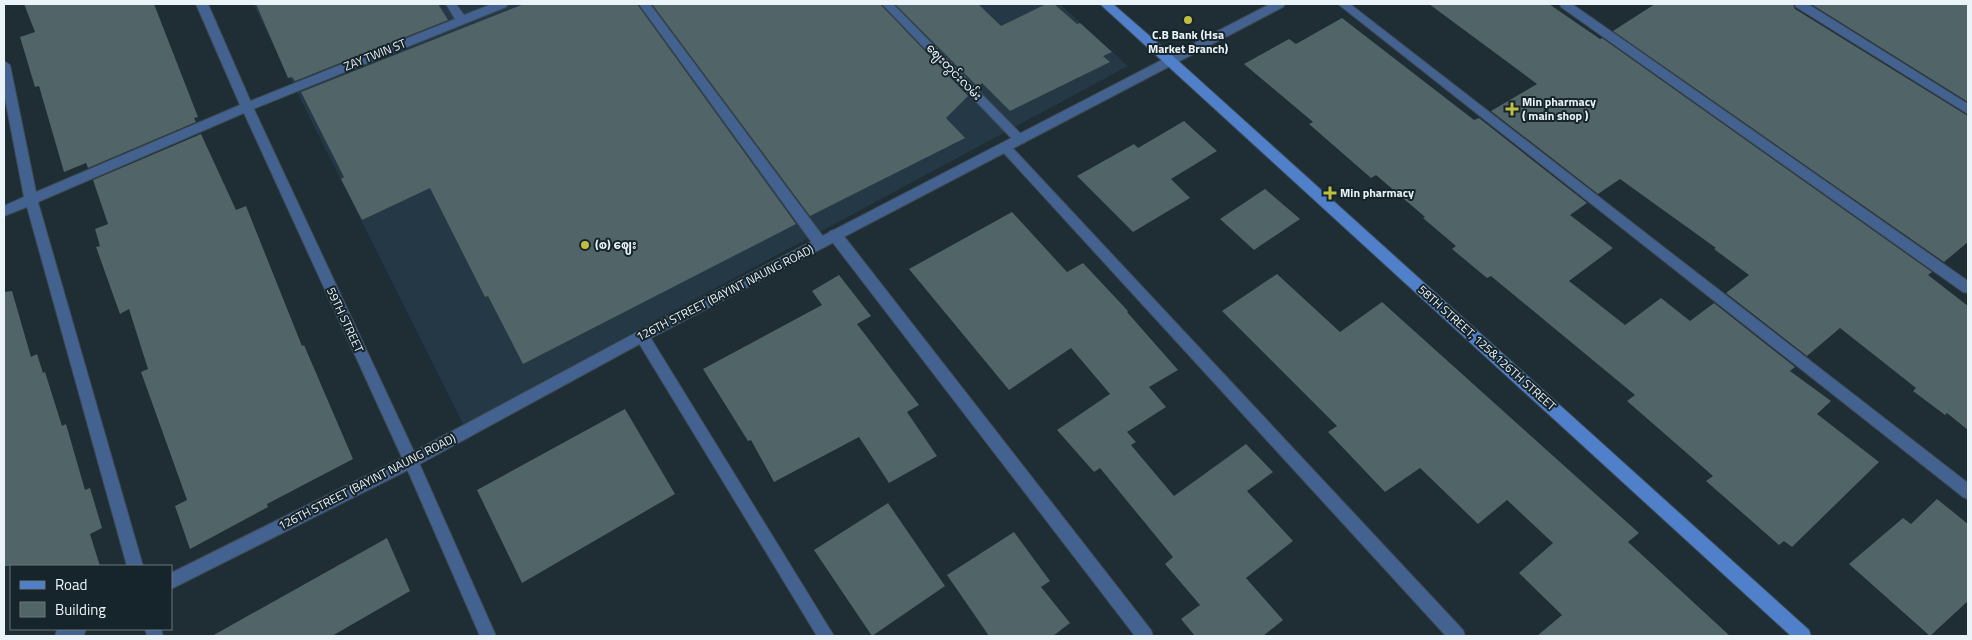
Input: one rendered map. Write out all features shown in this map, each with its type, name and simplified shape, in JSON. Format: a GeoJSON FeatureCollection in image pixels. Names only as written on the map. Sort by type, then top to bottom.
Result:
{"type":"FeatureCollection","features":[{"type":"Feature","properties":{"kind":"main road","name":"58TH STREET, 125&126TH STREET"},"geometry":{"type":"LineString","coordinates":[[1106,4],[1171,60],[1803,636]]}},
{"type":"Feature","properties":{"kind":"street","name":"59TH STREET"},"geometry":{"type":"LineString","coordinates":[[202,4],[247,107],[411,461],[488,636]]}},
{"type":"Feature","properties":{"kind":"street"},"geometry":{"type":"LineString","coordinates":[[451,4],[461,20]]}},
{"type":"Feature","properties":{"kind":"street"},"geometry":{"type":"LineString","coordinates":[[644,4],[820,243]]}},
{"type":"Feature","properties":{"kind":"street","name":"ဈေးတွင်းလမ်း"},"geometry":{"type":"LineString","coordinates":[[887,4],[1020,140]]}},
{"type":"Feature","properties":{"kind":"street","name":"126TH STREET (BAYINT NAUNG ROAD)"},"geometry":{"type":"LineString","coordinates":[[172,580],[411,461],[642,336],[1279,4]]}},
{"type":"Feature","properties":{"kind":"street"},"geometry":{"type":"LineString","coordinates":[[1343,4],[1968,492]]}},
{"type":"Feature","properties":{"kind":"street"},"geometry":{"type":"LineString","coordinates":[[1565,4],[1968,288]]}},
{"type":"Feature","properties":{"kind":"street"},"geometry":{"type":"LineString","coordinates":[[1800,4],[1968,110]]}},
{"type":"Feature","properties":{"kind":"street"},"geometry":{"type":"LineString","coordinates":[[4,65],[32,199],[135,565]]}},
{"type":"Feature","properties":{"kind":"street"},"geometry":{"type":"LineString","coordinates":[[4,211],[247,107]]}},
{"type":"Feature","properties":{"kind":"street"},"geometry":{"type":"LineString","coordinates":[[1005,147],[1457,636]]}},
{"type":"Feature","properties":{"kind":"street"},"geometry":{"type":"LineString","coordinates":[[835,235],[1145,636]]}},
{"type":"Feature","properties":{"kind":"street"},"geometry":{"type":"LineString","coordinates":[[642,336],[826,636]]}},
{"type":"Feature","properties":{"kind":"street"},"geometry":{"type":"LineString","coordinates":[[63,636],[76,630]]}},
{"type":"Feature","properties":{"kind":"lane","name":"ZAY TWIN ST"},"geometry":{"type":"LineString","coordinates":[[247,107],[502,4]]}},
{"type":"Feature","properties":{"kind":"shaded area","name":"(စ) ဈေး"},"geometry":{"type":"Polygon","coordinates":[[[253,4],[1060,4],[1128,66],[463,424],[253,4]]]}},
{"type":"Feature","properties":{"kind":"building"},"geometry":{"type":"Polygon","coordinates":[[[24,4],[154,4],[198,117],[194,118],[196,122],[88,168],[86,163],[64,172],[39,86],[35,87],[20,37],[35,32],[24,4]]]}},
{"type":"Feature","properties":{"kind":"building"},"geometry":{"type":"Polygon","coordinates":[[[256,4],[438,4],[448,20],[295,81],[292,77],[288,78],[256,4]]]}},
{"type":"Feature","properties":{"kind":"building"},"geometry":{"type":"Polygon","coordinates":[[[524,4],[637,4],[796,224],[523,364],[488,296],[485,297],[430,188],[362,220],[341,179],[344,177],[301,92],[524,4]]]}},
{"type":"Feature","properties":{"kind":"building"},"geometry":{"type":"Polygon","coordinates":[[[652,4],[880,4],[968,96],[946,118],[965,138],[810,216],[652,4]]]}},
{"type":"Feature","properties":{"kind":"building"},"geometry":{"type":"Polygon","coordinates":[[[895,4],[978,4],[1001,26],[1046,4],[1054,4],[1077,24],[1080,23],[1112,52],[1103,56],[1110,62],[1010,111],[982,83],[978,87],[895,4]]]}},
{"type":"Feature","properties":{"kind":"building"},"geometry":{"type":"Polygon","coordinates":[[[1429,4],[1549,4],[1600,39],[1602,38],[1932,272],[1928,275],[1968,306],[1968,430],[1947,413],[1945,415],[1913,391],[1916,388],[1840,328],[1807,356],[1726,293],[1749,275],[1714,249],[1716,248],[1620,179],[1598,194],[1491,111],[1537,84],[1429,4]]]}},
{"type":"Feature","properties":{"kind":"building"},"geometry":{"type":"Polygon","coordinates":[[[1655,4],[1793,4],[1795,9],[1968,116],[1968,242],[1944,262],[1613,31],[1655,4]]]}},
{"type":"Feature","properties":{"kind":"building"},"geometry":{"type":"Polygon","coordinates":[[[1811,4],[1968,4],[1968,102],[1811,4]]]}},
{"type":"Feature","properties":{"kind":"building"},"geometry":{"type":"Polygon","coordinates":[[[1342,18],[1474,120],[1479,118],[1587,203],[1570,215],[1613,248],[1569,281],[1625,325],[1661,298],[1690,321],[1714,303],[1795,367],[1790,371],[1831,401],[1817,414],[1879,462],[1792,547],[1784,541],[1779,545],[1706,481],[1713,476],[1627,401],[1635,395],[1491,276],[1487,278],[1452,249],[1456,246],[1423,218],[1425,217],[1376,175],[1371,178],[1309,124],[1313,122],[1244,64],[1289,39],[1296,44],[1342,18]]]}},
{"type":"Feature","properties":{"kind":"building"},"geometry":{"type":"Polygon","coordinates":[[[1184,121],[1217,151],[1171,179],[1190,198],[1133,232],[1077,176],[1134,144],[1138,148],[1184,121]]]}},
{"type":"Feature","properties":{"kind":"building"},"geometry":{"type":"Polygon","coordinates":[[[201,134],[236,210],[246,206],[302,346],[304,345],[353,459],[267,504],[268,507],[190,549],[175,506],[187,500],[141,372],[148,369],[129,309],[120,314],[96,247],[100,246],[95,229],[108,224],[93,180],[201,134]]]}},
{"type":"Feature","properties":{"kind":"building"},"geometry":{"type":"Polygon","coordinates":[[[1265,189],[1300,219],[1254,250],[1220,219],[1265,189]]]}},
{"type":"Feature","properties":{"kind":"building"},"geometry":{"type":"Polygon","coordinates":[[[1012,212],[1067,272],[1083,263],[1128,311],[1178,370],[1149,387],[1166,407],[1127,432],[1136,442],[1131,445],[1174,496],[1246,444],[1273,472],[1247,491],[1293,541],[1246,578],[1283,620],[1263,636],[1195,636],[1181,619],[1200,605],[1165,564],[1173,557],[1100,468],[1094,472],[1057,430],[1110,394],[1071,348],[1009,390],[909,269],[1012,212]]]}},
{"type":"Feature","properties":{"kind":"building"},"geometry":{"type":"Polygon","coordinates":[[[1277,274],[1340,332],[1382,302],[1639,533],[1628,542],[1730,636],[1537,636],[1562,615],[1519,573],[1553,543],[1507,500],[1478,524],[1420,468],[1385,492],[1328,432],[1337,426],[1222,311],[1277,274]]]}},
{"type":"Feature","properties":{"kind":"building"},"geometry":{"type":"Polygon","coordinates":[[[839,275],[871,316],[857,324],[919,405],[907,412],[937,456],[889,483],[859,437],[774,482],[751,440],[748,441],[703,369],[822,305],[812,291],[839,275]]]}},
{"type":"Feature","properties":{"kind":"building"},"geometry":{"type":"Polygon","coordinates":[[[12,291],[31,357],[37,354],[43,373],[45,372],[62,426],[66,424],[85,490],[90,488],[102,528],[90,534],[100,565],[4,566],[4,292],[12,291]]]}},
{"type":"Feature","properties":{"kind":"building"},"geometry":{"type":"Polygon","coordinates":[[[625,409],[675,494],[522,583],[477,490],[625,409]]]}},
{"type":"Feature","properties":{"kind":"building"},"geometry":{"type":"Polygon","coordinates":[[[1937,499],[1968,524],[1968,601],[1930,636],[1849,564],[1903,518],[1911,524],[1937,499]]]}},
{"type":"Feature","properties":{"kind":"building"},"geometry":{"type":"Polygon","coordinates":[[[888,503],[945,586],[872,636],[814,550],[888,503]]]}},
{"type":"Feature","properties":{"kind":"building"},"geometry":{"type":"Polygon","coordinates":[[[1014,532],[1050,581],[1041,587],[1070,623],[1053,636],[989,636],[947,575],[1014,532]]]}},
{"type":"Feature","properties":{"kind":"building"},"geometry":{"type":"Polygon","coordinates":[[[387,538],[410,591],[332,636],[212,636],[387,538]]]}},
{"type":"Feature","properties":{"kind":"place","name":"C.B Bank (Hsa Market Branch)"},"geometry":{"type":"Point","coordinates":[1188,20]}},
{"type":"Feature","properties":{"kind":"place","name":"Min pharmacy ( main shop )"},"geometry":{"type":"Point","coordinates":[1512,109]}},
{"type":"Feature","properties":{"kind":"place","name":"Min pharmacy"},"geometry":{"type":"Point","coordinates":[1330,193]}},
{"type":"Feature","properties":{"kind":"place","name":"(စ) ဈေး"},"geometry":{"type":"Point","coordinates":[585,245]}}]}
